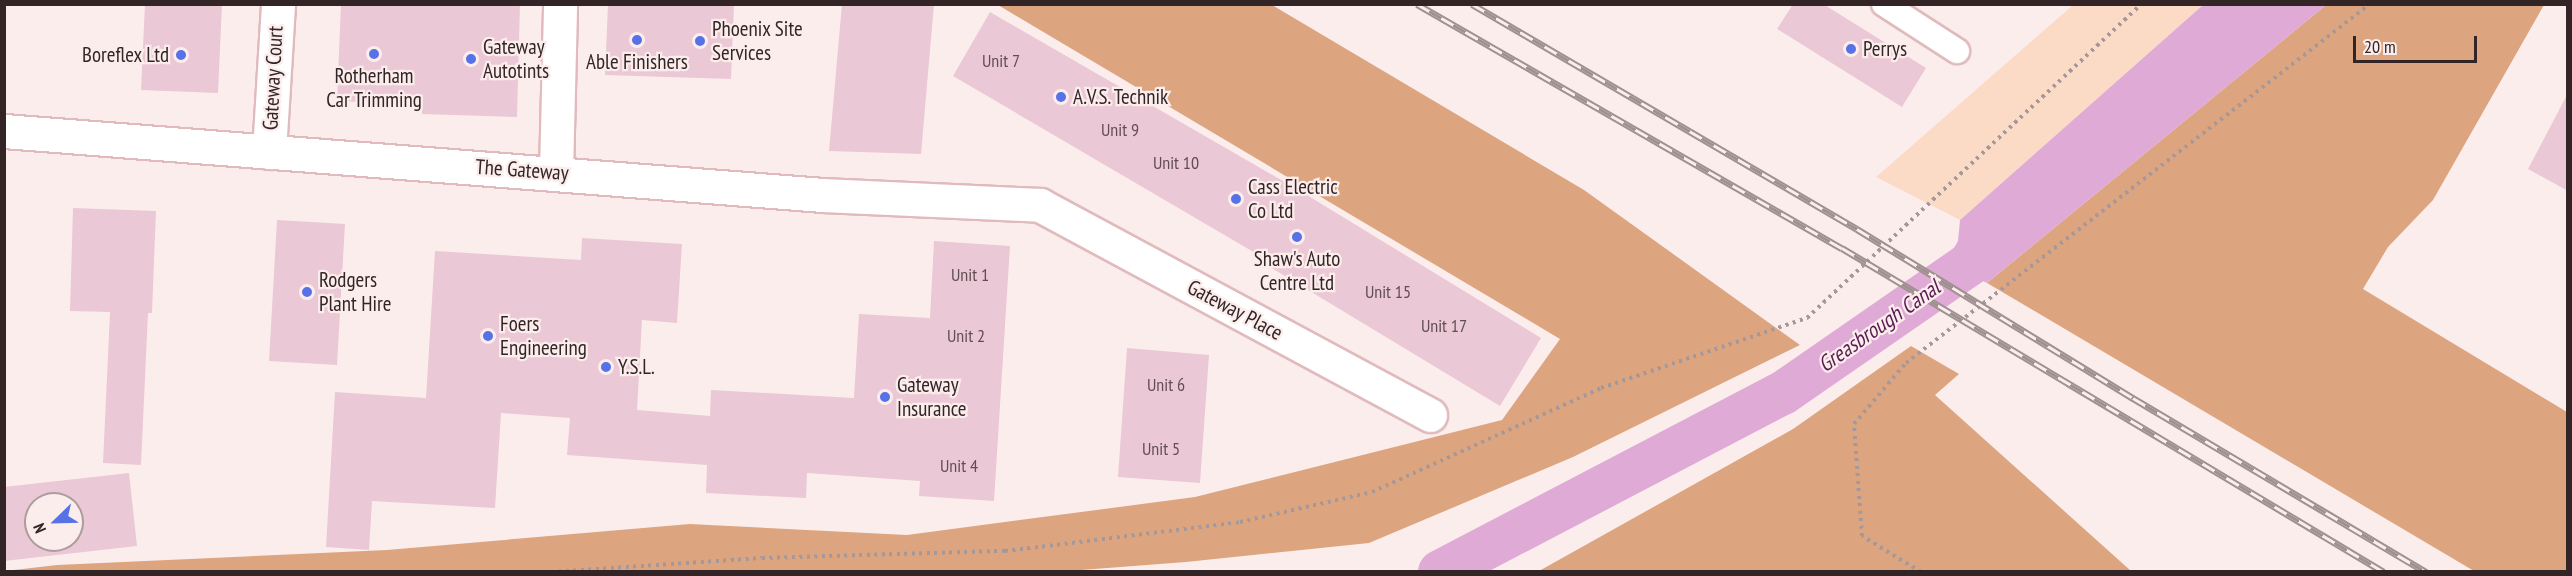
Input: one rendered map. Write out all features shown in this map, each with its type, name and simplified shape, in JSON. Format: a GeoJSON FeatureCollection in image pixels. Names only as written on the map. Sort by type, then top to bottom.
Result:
{"type":"FeatureCollection","features":[{"type":"Feature","properties":{"kind":"street","name":"Gateway Court"},"geometry":{"type":"LineString","coordinates":[[269,152],[278,4]]}},
{"type":"Feature","properties":{"kind":"street"},"geometry":{"type":"LineString","coordinates":[[556,172],[560,4]]}},
{"type":"Feature","properties":{"kind":"street","name":"The Gateway"},"geometry":{"type":"LineString","coordinates":[[4,131],[556,172],[822,195],[1040,205]]}},
{"type":"Feature","properties":{"kind":"street","name":"Gateway Place"},"geometry":{"type":"LineString","coordinates":[[1040,205],[1430,415]]}},
{"type":"Feature","properties":{"kind":"lane"},"geometry":{"type":"LineString","coordinates":[[1884,4],[1957,51]]}},
{"type":"Feature","properties":{"kind":"path"},"geometry":{"type":"LineString","coordinates":[[551,572],[762,558],[1005,551],[1240,522],[1372,492],[1601,388],[1807,318],[2141,4]]}},
{"type":"Feature","properties":{"kind":"path"},"geometry":{"type":"LineString","coordinates":[[1921,572],[1862,536],[1854,424],[1906,363],[2370,4]]}},
{"type":"Feature","properties":{"kind":"shaded area"},"geometry":{"type":"Polygon","coordinates":[[[998,5],[1272,5],[1584,190],[1800,345],[1573,457],[1369,543],[1186,562],[1055,572],[5,571],[57,565],[387,550],[690,524],[907,535],[1195,497],[1502,420],[1560,339],[998,5]]]}},
{"type":"Feature","properties":{"kind":"shaded area"},"geometry":{"type":"Polygon","coordinates":[[[2073,5],[2203,5],[1960,220],[1876,177],[2073,5]]]}},
{"type":"Feature","properties":{"kind":"shaded area"},"geometry":{"type":"Polygon","coordinates":[[[2203,5],[2326,5],[1987,283],[1945,264],[1958,241],[1960,220],[2203,5]]]}},
{"type":"Feature","properties":{"kind":"shaded area"},"geometry":{"type":"Polygon","coordinates":[[[2326,5],[2544,5],[2433,200],[2388,247],[2363,289],[2567,412],[2567,571],[2474,571],[1987,283],[2326,5]]]}},
{"type":"Feature","properties":{"kind":"shaded area"},"geometry":{"type":"Polygon","coordinates":[[[1911,346],[1959,374],[1935,395],[2131,571],[1539,571],[1793,429],[1911,346]]]}},
{"type":"Feature","properties":{"kind":"building","name":"Boreflex Ltd"},"geometry":{"type":"Polygon","coordinates":[[[145,4],[222,4],[218,93],[141,90],[145,4]]]}},
{"type":"Feature","properties":{"kind":"building"},"geometry":{"type":"Polygon","coordinates":[[[341,4],[520,4],[517,117],[422,114],[422,105],[337,101],[341,4]]]}},
{"type":"Feature","properties":{"kind":"building"},"geometry":{"type":"Polygon","coordinates":[[[608,4],[734,4],[731,79],[605,75],[608,4]]]}},
{"type":"Feature","properties":{"kind":"building"},"geometry":{"type":"Polygon","coordinates":[[[842,4],[934,4],[921,154],[829,151],[842,4]]]}},
{"type":"Feature","properties":{"kind":"building","name":"Perrys"},"geometry":{"type":"Polygon","coordinates":[[[1793,4],[1823,4],[1926,68],[1902,107],[1777,29],[1793,4]]]}},
{"type":"Feature","properties":{"kind":"building"},"geometry":{"type":"Polygon","coordinates":[[[990,12],[1302,192],[1541,338],[1500,406],[1260,261],[1262,257],[953,76],[990,12]]]}},
{"type":"Feature","properties":{"kind":"building"},"geometry":{"type":"Polygon","coordinates":[[[2568,93],[2568,191],[2528,169],[2568,93]]]}},
{"type":"Feature","properties":{"kind":"building"},"geometry":{"type":"Polygon","coordinates":[[[73,208],[156,211],[152,313],[148,313],[141,465],[103,463],[110,312],[70,311],[73,208]]]}},
{"type":"Feature","properties":{"kind":"building","name":"Rodgers Plant Hire"},"geometry":{"type":"Polygon","coordinates":[[[277,220],[345,224],[337,365],[269,361],[277,220]]]}},
{"type":"Feature","properties":{"kind":"building"},"geometry":{"type":"Polygon","coordinates":[[[582,238],[682,244],[677,323],[642,320],[637,410],[710,416],[711,390],[854,398],[859,314],[930,318],[934,241],[1010,246],[994,501],[919,496],[920,481],[807,473],[806,498],[706,493],[707,465],[567,455],[570,418],[501,413],[495,508],[372,501],[369,550],[326,547],[335,392],[426,398],[435,251],[581,260],[582,238]]]}},
{"type":"Feature","properties":{"kind":"building"},"geometry":{"type":"Polygon","coordinates":[[[1127,348],[1209,355],[1200,483],[1118,477],[1127,348]]]}},
{"type":"Feature","properties":{"kind":"building"},"geometry":{"type":"Polygon","coordinates":[[[129,473],[137,546],[84,552],[84,492],[24,492],[24,552],[84,552],[4,561],[4,487],[129,473]]]}},
{"type":"Feature","properties":{"kind":"waterway","name":"Greasbrough Canal"},"geometry":{"type":"LineString","coordinates":[[1440,572],[1783,393],[1981,256],[2006,234]]}},
{"type":"Feature","properties":{"kind":"railway"},"geometry":{"type":"LineString","coordinates":[[1417,4],[1842,248],[2384,572]]}},
{"type":"Feature","properties":{"kind":"railway"},"geometry":{"type":"LineString","coordinates":[[1472,4],[1857,229],[2133,398],[2426,572]]}},
{"type":"Feature","properties":{"kind":"place","name":"Able Finishers"},"geometry":{"type":"Point","coordinates":[637,40]}},
{"type":"Feature","properties":{"kind":"place","name":"Phoenix Site Services"},"geometry":{"type":"Point","coordinates":[700,41]}},
{"type":"Feature","properties":{"kind":"place","name":"Perrys"},"geometry":{"type":"Point","coordinates":[1851,49]}},
{"type":"Feature","properties":{"kind":"place","name":"Rotherham Car Trimming"},"geometry":{"type":"Point","coordinates":[374,54]}},
{"type":"Feature","properties":{"kind":"place","name":"Boreflex Ltd"},"geometry":{"type":"Point","coordinates":[181,55]}},
{"type":"Feature","properties":{"kind":"place","name":"Gateway Autotints"},"geometry":{"type":"Point","coordinates":[471,59]}},
{"type":"Feature","properties":{"kind":"place","name":"A.V.S. Technik"},"geometry":{"type":"Point","coordinates":[1061,97]}},
{"type":"Feature","properties":{"kind":"place","name":"Cass Electric Co Ltd"},"geometry":{"type":"Point","coordinates":[1236,199]}},
{"type":"Feature","properties":{"kind":"place","name":"Shaw's Auto Centre Ltd"},"geometry":{"type":"Point","coordinates":[1297,237]}},
{"type":"Feature","properties":{"kind":"place","name":"Rodgers Plant Hire"},"geometry":{"type":"Point","coordinates":[307,292]}},
{"type":"Feature","properties":{"kind":"place","name":"Foers Engineering"},"geometry":{"type":"Point","coordinates":[488,336]}},
{"type":"Feature","properties":{"kind":"place","name":"Y.S.L."},"geometry":{"type":"Point","coordinates":[606,367]}},
{"type":"Feature","properties":{"kind":"place","name":"Gateway Insurance"},"geometry":{"type":"Point","coordinates":[885,397]}}]}
